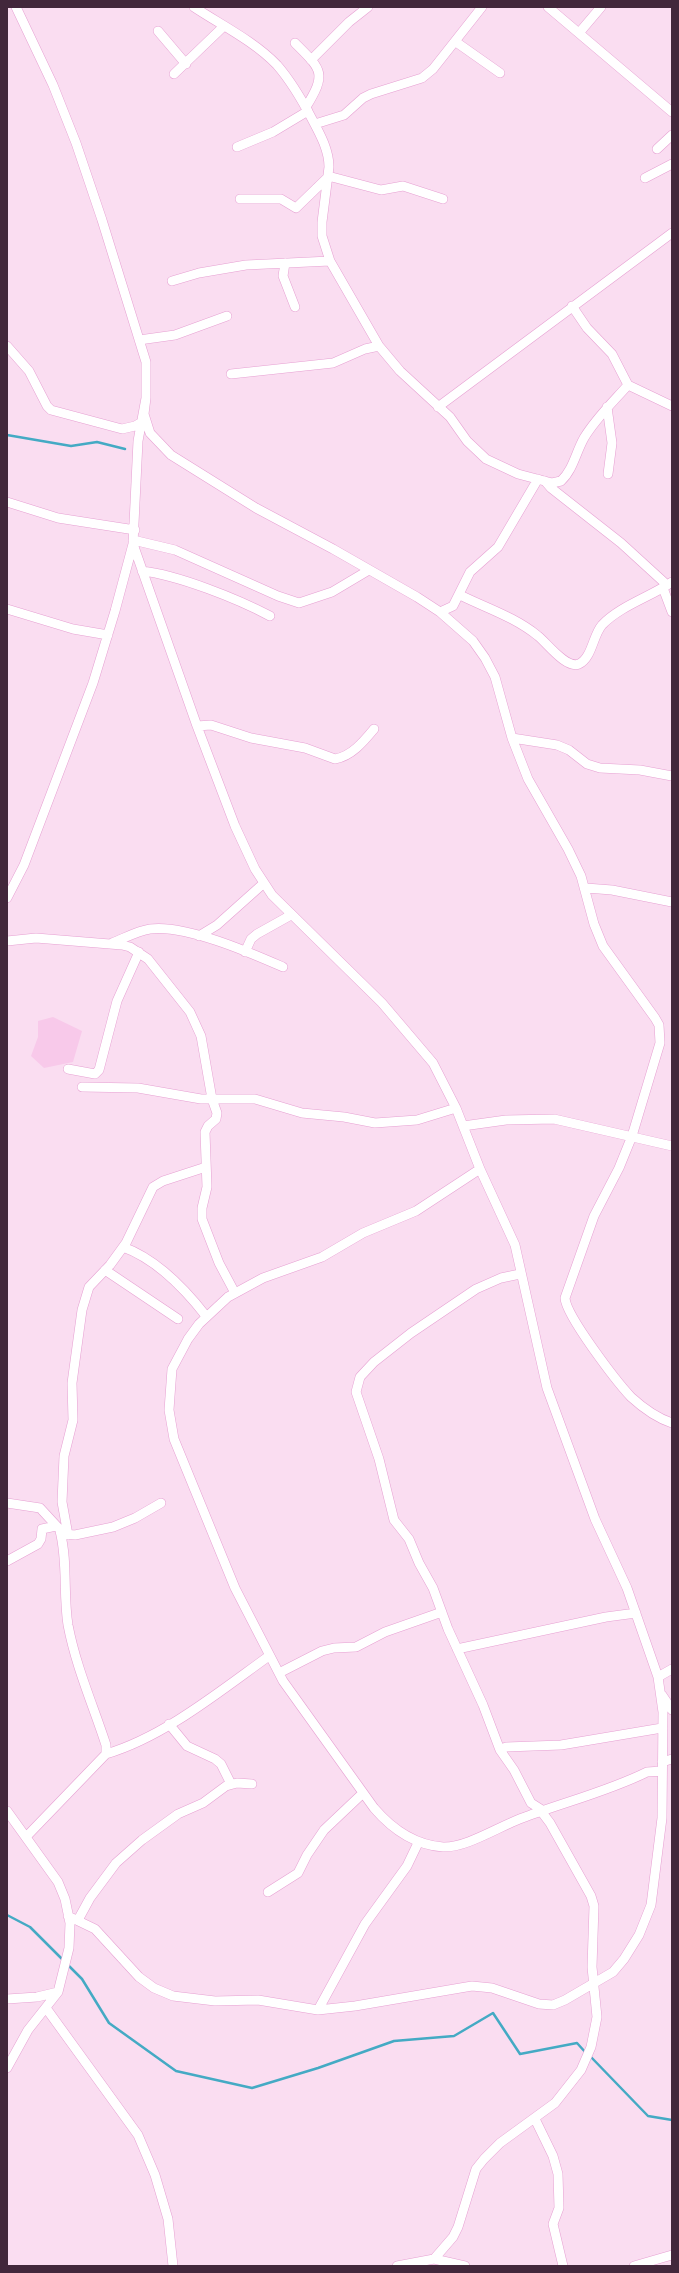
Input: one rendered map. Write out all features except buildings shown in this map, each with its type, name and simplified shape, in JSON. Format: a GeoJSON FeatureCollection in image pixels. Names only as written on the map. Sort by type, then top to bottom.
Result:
{"type":"FeatureCollection","features":[{"type":"Feature","properties":{"kind":"street"},"geometry":{"type":"LineString","coordinates":[[16,7],[53,86],[76,143],[140,340],[146,362],[146,398],[144,414],[150,433],[171,455],[256,508],[369,570],[440,612],[473,642],[485,658],[501,696],[512,738],[528,779],[568,849],[586,888],[594,924],[603,946],[621,973],[652,1011],[659,1025],[661,1039],[632,1136],[619,1168],[594,1216],[566,1290],[565,1304],[582,1333],[613,1376],[632,1397],[659,1419],[672,1423]]}},
{"type":"Feature","properties":{"kind":"street"},"geometry":{"type":"LineString","coordinates":[[311,60],[349,22],[368,7]]}},
{"type":"Feature","properties":{"kind":"street"},"geometry":{"type":"LineString","coordinates":[[315,124],[344,115],[363,98],[371,94],[422,78],[433,69],[456,42],[482,7]]}},
{"type":"Feature","properties":{"kind":"street"},"geometry":{"type":"LineString","coordinates":[[548,7],[672,112]]}},
{"type":"Feature","properties":{"kind":"street"},"geometry":{"type":"LineString","coordinates":[[579,33],[601,7]]}},
{"type":"Feature","properties":{"kind":"street"},"geometry":{"type":"LineString","coordinates":[[199,8],[276,65],[307,109],[315,124],[328,158],[328,177],[321,228],[330,261],[379,346],[400,371],[450,417],[467,441],[486,459],[503,468],[557,483],[565,478],[585,437],[607,407],[628,385]]}},
{"type":"Feature","properties":{"kind":"street"},"geometry":{"type":"LineString","coordinates":[[174,74],[224,26]]}},
{"type":"Feature","properties":{"kind":"street"},"geometry":{"type":"LineString","coordinates":[[158,31],[186,64]]}},
{"type":"Feature","properties":{"kind":"street"},"geometry":{"type":"LineString","coordinates":[[456,42],[500,73]]}},
{"type":"Feature","properties":{"kind":"street"},"geometry":{"type":"LineString","coordinates":[[237,147],[273,132],[307,109],[320,79],[318,67],[295,43]]}},
{"type":"Feature","properties":{"kind":"street"},"geometry":{"type":"LineString","coordinates":[[657,149],[672,135]]}},
{"type":"Feature","properties":{"kind":"street"},"geometry":{"type":"LineString","coordinates":[[645,178],[672,164]]}},
{"type":"Feature","properties":{"kind":"street"},"geometry":{"type":"LineString","coordinates":[[240,199],[281,199],[296,208],[328,177]]}},
{"type":"Feature","properties":{"kind":"street"},"geometry":{"type":"LineString","coordinates":[[328,177],[382,190],[403,186],[443,199]]}},
{"type":"Feature","properties":{"kind":"street"},"geometry":{"type":"LineString","coordinates":[[438,407],[672,233]]}},
{"type":"Feature","properties":{"kind":"street"},"geometry":{"type":"LineString","coordinates":[[172,282],[219,269],[257,264],[330,261]]}},
{"type":"Feature","properties":{"kind":"street"},"geometry":{"type":"LineString","coordinates":[[285,263],[283,276],[288,295],[295,307]]}},
{"type":"Feature","properties":{"kind":"street"},"geometry":{"type":"LineString","coordinates":[[572,306],[587,328],[612,354],[628,385],[672,406]]}},
{"type":"Feature","properties":{"kind":"street"},"geometry":{"type":"LineString","coordinates":[[140,340],[175,335],[227,316]]}},
{"type":"Feature","properties":{"kind":"street"},"geometry":{"type":"LineString","coordinates":[[7,346],[29,371],[47,406],[51,410],[122,429],[135,426],[142,422]]}},
{"type":"Feature","properties":{"kind":"street"},"geometry":{"type":"LineString","coordinates":[[231,374],[333,363],[365,349],[379,346]]}},
{"type":"Feature","properties":{"kind":"street"},"geometry":{"type":"LineString","coordinates":[[7,898],[29,853],[108,635],[135,530],[137,451],[146,398]]}},
{"type":"Feature","properties":{"kind":"street"},"geometry":{"type":"LineString","coordinates":[[607,407],[612,443],[608,474]]}},
{"type":"Feature","properties":{"kind":"street"},"geometry":{"type":"LineString","coordinates":[[542,480],[634,555],[667,585],[672,612]]}},
{"type":"Feature","properties":{"kind":"street"},"geometry":{"type":"LineString","coordinates":[[440,612],[453,606],[460,595],[470,572],[489,557],[504,538],[542,480]]}},
{"type":"Feature","properties":{"kind":"street"},"geometry":{"type":"LineString","coordinates":[[7,502],[58,518],[135,530]]}},
{"type":"Feature","properties":{"kind":"street"},"geometry":{"type":"LineString","coordinates":[[133,542],[175,550],[278,596],[299,603],[332,592],[369,570]]}},
{"type":"Feature","properties":{"kind":"street"},"geometry":{"type":"LineString","coordinates":[[68,1916],[95,1928],[139,1976],[161,1992],[202,2000],[258,2000],[318,2010],[355,2006],[472,1986],[492,1988],[530,2002],[553,2005],[594,1984],[613,1972],[624,1959],[639,1935],[651,1905],[662,1818],[662,1728],[661,1694],[658,1677],[620,1570],[595,1519],[545,1381],[520,1274],[515,1245],[480,1169],[456,1108],[440,1075],[410,1035],[365,986],[291,914],[264,883],[246,852],[197,726],[133,542]]}},
{"type":"Feature","properties":{"kind":"street"},"geometry":{"type":"LineString","coordinates":[[142,571],[182,580],[236,600],[270,616]]}},
{"type":"Feature","properties":{"kind":"street"},"geometry":{"type":"LineString","coordinates":[[460,595],[528,629],[562,658],[575,665],[580,663],[585,657],[597,630],[608,619],[667,585]]}},
{"type":"Feature","properties":{"kind":"street"},"geometry":{"type":"LineString","coordinates":[[7,609],[73,629],[108,635]]}},
{"type":"Feature","properties":{"kind":"street"},"geometry":{"type":"LineString","coordinates":[[197,726],[211,725],[251,738],[304,748],[335,759],[340,758],[361,745],[374,729]]}},
{"type":"Feature","properties":{"kind":"street"},"geometry":{"type":"LineString","coordinates":[[512,738],[557,745],[569,750],[588,764],[600,768],[610,770],[640,770],[672,776]]}},
{"type":"Feature","properties":{"kind":"street"},"geometry":{"type":"LineString","coordinates":[[199,936],[217,925],[264,883]]}},
{"type":"Feature","properties":{"kind":"street"},"geometry":{"type":"LineString","coordinates":[[586,888],[612,890],[672,902]]}},
{"type":"Feature","properties":{"kind":"street"},"geometry":{"type":"LineString","coordinates":[[245,952],[251,939],[257,934],[291,914]]}},
{"type":"Feature","properties":{"kind":"street"},"geometry":{"type":"LineString","coordinates":[[109,944],[150,929],[199,936],[245,952],[283,968]]}},
{"type":"Feature","properties":{"kind":"street"},"geometry":{"type":"LineString","coordinates":[[7,941],[36,938],[130,947],[139,952],[158,970],[196,1023],[206,1054],[212,1099],[217,1113],[216,1119],[208,1126],[206,1132],[207,1187],[202,1208],[202,1219],[219,1263],[235,1293]]}},
{"type":"Feature","properties":{"kind":"street"},"geometry":{"type":"LineString","coordinates":[[68,1069],[95,1074],[99,1070],[117,1001],[139,952]]}},
{"type":"Feature","properties":{"kind":"street"},"geometry":{"type":"LineString","coordinates":[[82,1087],[138,1088],[212,1099],[255,1099],[302,1113],[388,1124],[429,1118],[456,1108]]}},
{"type":"Feature","properties":{"kind":"street"},"geometry":{"type":"LineString","coordinates":[[463,1126],[506,1120],[554,1119],[672,1146]]}},
{"type":"Feature","properties":{"kind":"street"},"geometry":{"type":"LineString","coordinates":[[106,1754],[106,1745],[80,1672],[70,1632],[66,1598],[66,1563],[61,1531],[64,1462],[73,1420],[71,1392],[79,1326],[89,1287],[123,1247],[153,1187],[163,1181],[206,1167]]}},
{"type":"Feature","properties":{"kind":"street"},"geometry":{"type":"LineString","coordinates":[[480,1169],[416,1212],[358,1235],[322,1257],[263,1278],[235,1293],[206,1316],[188,1339],[172,1369],[169,1410],[174,1439],[236,1588],[269,1656],[279,1673],[362,1794],[384,1820],[418,1843],[452,1847],[541,1811],[647,1772],[662,1766],[672,1759]]}},
{"type":"Feature","properties":{"kind":"street"},"geometry":{"type":"LineString","coordinates":[[123,1247],[140,1254],[157,1266],[182,1288],[206,1316]]}},
{"type":"Feature","properties":{"kind":"street"},"geometry":{"type":"LineString","coordinates":[[105,1270],[178,1319]]}},
{"type":"Feature","properties":{"kind":"street"},"geometry":{"type":"LineString","coordinates":[[434,2259],[453,2237],[458,2227],[476,2169],[500,2143],[535,2119],[567,2090],[587,2058],[597,2018],[592,1967],[595,1918],[591,1896],[550,1823],[541,1811],[531,1803],[514,1770],[500,1750],[480,1697],[409,1539],[394,1520],[379,1459],[356,1392],[356,1385],[374,1362],[411,1333],[476,1289],[501,1278],[520,1274]]}},
{"type":"Feature","properties":{"kind":"street"},"geometry":{"type":"LineString","coordinates":[[7,1503],[40,1508],[61,1531]]}},
{"type":"Feature","properties":{"kind":"street"},"geometry":{"type":"LineString","coordinates":[[7,1561],[38,1544],[41,1539],[42,1529],[61,1531],[113,1527],[135,1518],[161,1503]]}},
{"type":"Feature","properties":{"kind":"street"},"geometry":{"type":"LineString","coordinates":[[279,1673],[322,1651],[334,1648],[356,1648],[392,1629],[442,1612]]}},
{"type":"Feature","properties":{"kind":"street"},"geometry":{"type":"LineString","coordinates":[[457,1648],[606,1617],[636,1613]]}},
{"type":"Feature","properties":{"kind":"street"},"geometry":{"type":"LineString","coordinates":[[26,1838],[106,1754],[130,1746],[169,1724],[269,1656]]}},
{"type":"Feature","properties":{"kind":"street"},"geometry":{"type":"LineString","coordinates":[[658,1677],[672,1669]]}},
{"type":"Feature","properties":{"kind":"street"},"geometry":{"type":"LineString","coordinates":[[661,1694],[672,1710]]}},
{"type":"Feature","properties":{"kind":"street"},"geometry":{"type":"LineString","coordinates":[[169,1724],[187,1746],[215,1759],[221,1764],[231,1784]]}},
{"type":"Feature","properties":{"kind":"street"},"geometry":{"type":"LineString","coordinates":[[500,1750],[506,1747],[567,1744],[662,1728]]}},
{"type":"Feature","properties":{"kind":"street"},"geometry":{"type":"LineString","coordinates":[[78,1920],[90,1898],[116,1863],[142,1840],[178,1814],[197,1806],[226,1786],[231,1784],[252,1784]]}},
{"type":"Feature","properties":{"kind":"street"},"geometry":{"type":"LineString","coordinates":[[268,1892],[298,1873],[307,1854],[324,1830],[362,1794]]}},
{"type":"Feature","properties":{"kind":"street"},"geometry":{"type":"LineString","coordinates":[[7,1811],[58,1882],[65,1899],[68,1916],[69,1948],[65,1969],[58,1992],[28,2030],[7,2068]]}},
{"type":"Feature","properties":{"kind":"street"},"geometry":{"type":"LineString","coordinates":[[318,2010],[365,1924],[407,1866],[418,1843]]}},
{"type":"Feature","properties":{"kind":"street"},"geometry":{"type":"LineString","coordinates":[[7,1999],[37,1997],[58,1992]]}},
{"type":"Feature","properties":{"kind":"street"},"geometry":{"type":"LineString","coordinates":[[46,2008],[138,2135],[155,2175],[168,2219],[174,2266]]}},
{"type":"Feature","properties":{"kind":"street"},"geometry":{"type":"LineString","coordinates":[[535,2119],[553,2156],[558,2174],[559,2208],[553,2224],[563,2266]]}},
{"type":"Feature","properties":{"kind":"street"},"geometry":{"type":"LineString","coordinates":[[634,2266],[672,2255]]}},
{"type":"Feature","properties":{"kind":"street"},"geometry":{"type":"LineString","coordinates":[[397,2266],[434,2259],[466,2266]]}},
{"type":"Feature","properties":{"kind":"shaded area"},"geometry":{"type":"Polygon","coordinates":[[[53,1017],[82,1031],[73,1062],[44,1068],[31,1056],[38,1037],[38,1021],[53,1017]]]}},
{"type":"Feature","properties":{"kind":"waterway"},"geometry":{"type":"LineString","coordinates":[[7,435],[71,446],[97,442],[125,449]]}},
{"type":"Feature","properties":{"kind":"waterway"},"geometry":{"type":"LineString","coordinates":[[7,1915],[30,1927],[64,1961]]}},
{"type":"Feature","properties":{"kind":"waterway"},"geometry":{"type":"LineString","coordinates":[[68,1965],[82,1979],[109,2023],[176,2071],[252,2088],[318,2068],[394,2041],[454,2036],[493,2013],[520,2054],[577,2043],[586,2053]]}},
{"type":"Feature","properties":{"kind":"waterway"},"geometry":{"type":"LineString","coordinates":[[590,2056],[648,2116],[672,2120]]}}]}
